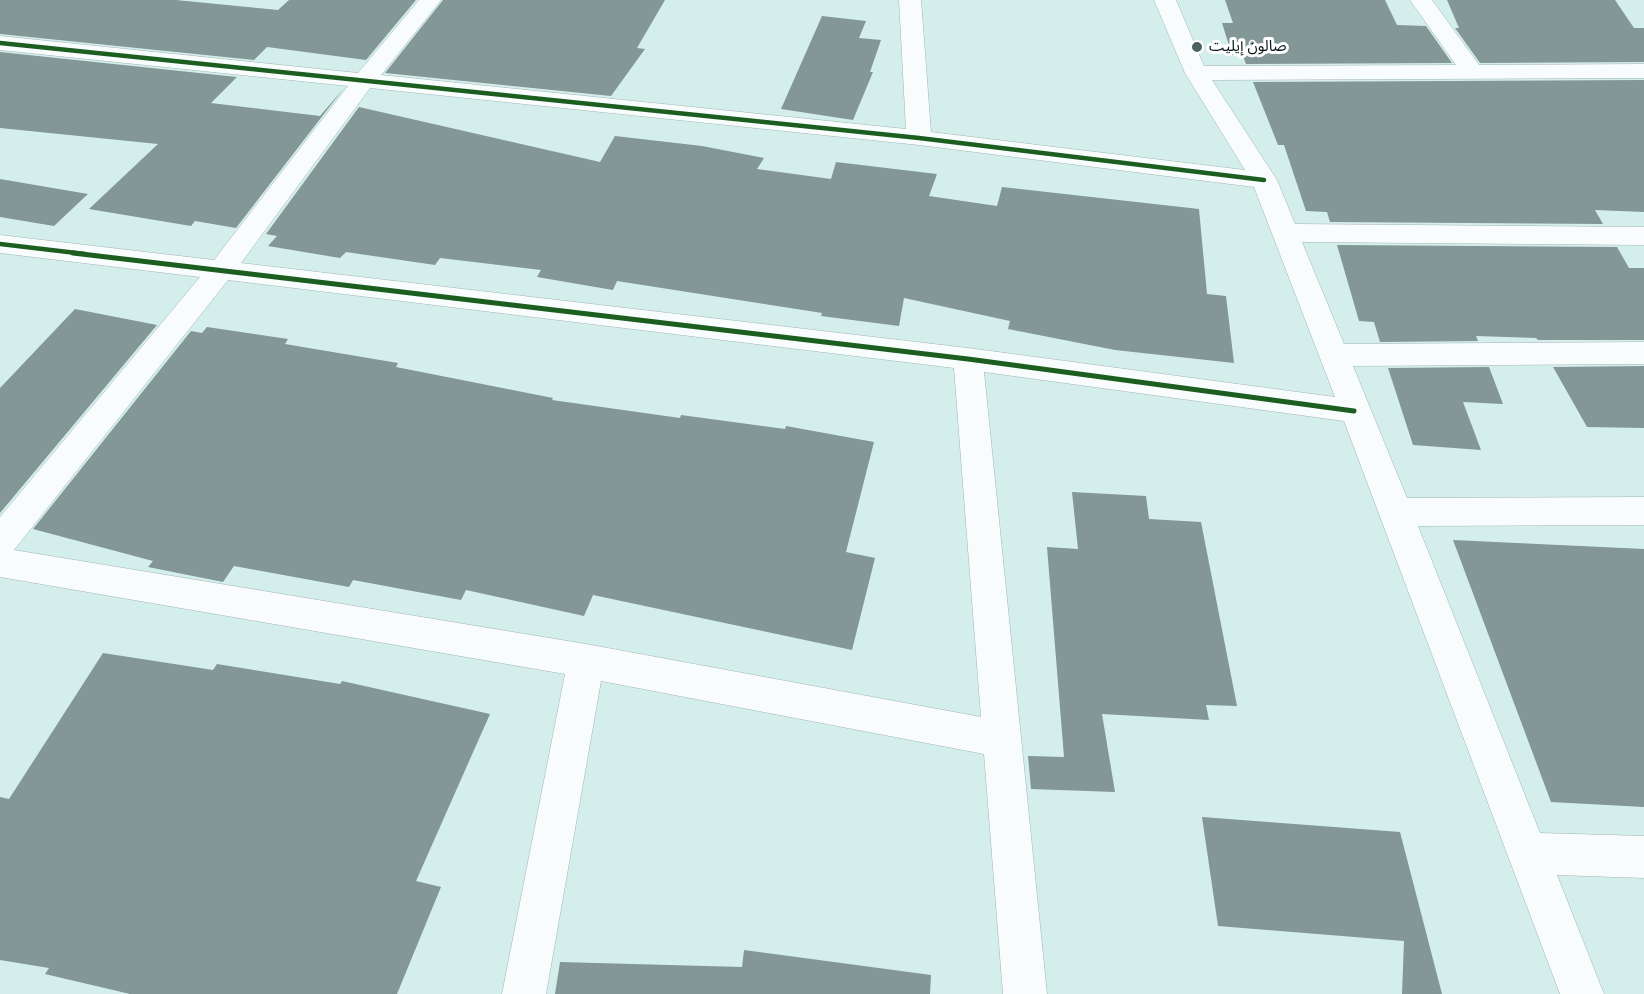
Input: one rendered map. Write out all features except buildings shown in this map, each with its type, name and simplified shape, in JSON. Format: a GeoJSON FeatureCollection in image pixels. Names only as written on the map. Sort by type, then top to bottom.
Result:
{"type":"FeatureCollection","features":[{"type":"Feature","properties":{"kind":"street"},"geometry":{"type":"LineString","coordinates":[[0,542],[221,270],[364,81],[430,0]]}},
{"type":"Feature","properties":{"kind":"street"},"geometry":{"type":"LineString","coordinates":[[910,0],[919,138]]}},
{"type":"Feature","properties":{"kind":"street"},"geometry":{"type":"LineString","coordinates":[[1165,0],[1196,73],[1264,180],[1396,512],[1582,994]]}},
{"type":"Feature","properties":{"kind":"street"},"geometry":{"type":"LineString","coordinates":[[1421,0],[1472,71]]}},
{"type":"Feature","properties":{"kind":"street"},"geometry":{"type":"LineString","coordinates":[[0,43],[919,138],[1264,180]]}},
{"type":"Feature","properties":{"kind":"street"},"geometry":{"type":"LineString","coordinates":[[1196,73],[1644,72]]}},
{"type":"Feature","properties":{"kind":"street"},"geometry":{"type":"LineString","coordinates":[[1284,233],[1644,236]]}},
{"type":"Feature","properties":{"kind":"street"},"geometry":{"type":"LineString","coordinates":[[0,244],[968,359],[1354,411]]}},
{"type":"Feature","properties":{"kind":"street"},"geometry":{"type":"LineString","coordinates":[[1332,355],[1644,353]]}},
{"type":"Feature","properties":{"kind":"street"},"geometry":{"type":"LineString","coordinates":[[968,359],[1024,994]]}},
{"type":"Feature","properties":{"kind":"street"},"geometry":{"type":"LineString","coordinates":[[1396,512],[1644,511]]}},
{"type":"Feature","properties":{"kind":"street"},"geometry":{"type":"LineString","coordinates":[[0,562],[586,661],[1002,739]]}},
{"type":"Feature","properties":{"kind":"street"},"geometry":{"type":"LineString","coordinates":[[524,994],[586,661]]}},
{"type":"Feature","properties":{"kind":"street"},"geometry":{"type":"LineString","coordinates":[[1527,853],[1644,857]]}},
{"type":"Feature","properties":{"kind":"cycle path"},"geometry":{"type":"LineString","coordinates":[[0,43],[919,138],[1264,180]]}},
{"type":"Feature","properties":{"kind":"cycle path"},"geometry":{"type":"LineString","coordinates":[[0,244],[968,359],[1354,411]]}},
{"type":"Feature","properties":{"kind":"place","name":"صالون إيليت"},"geometry":{"type":"Point","coordinates":[1197,47]}}]}
